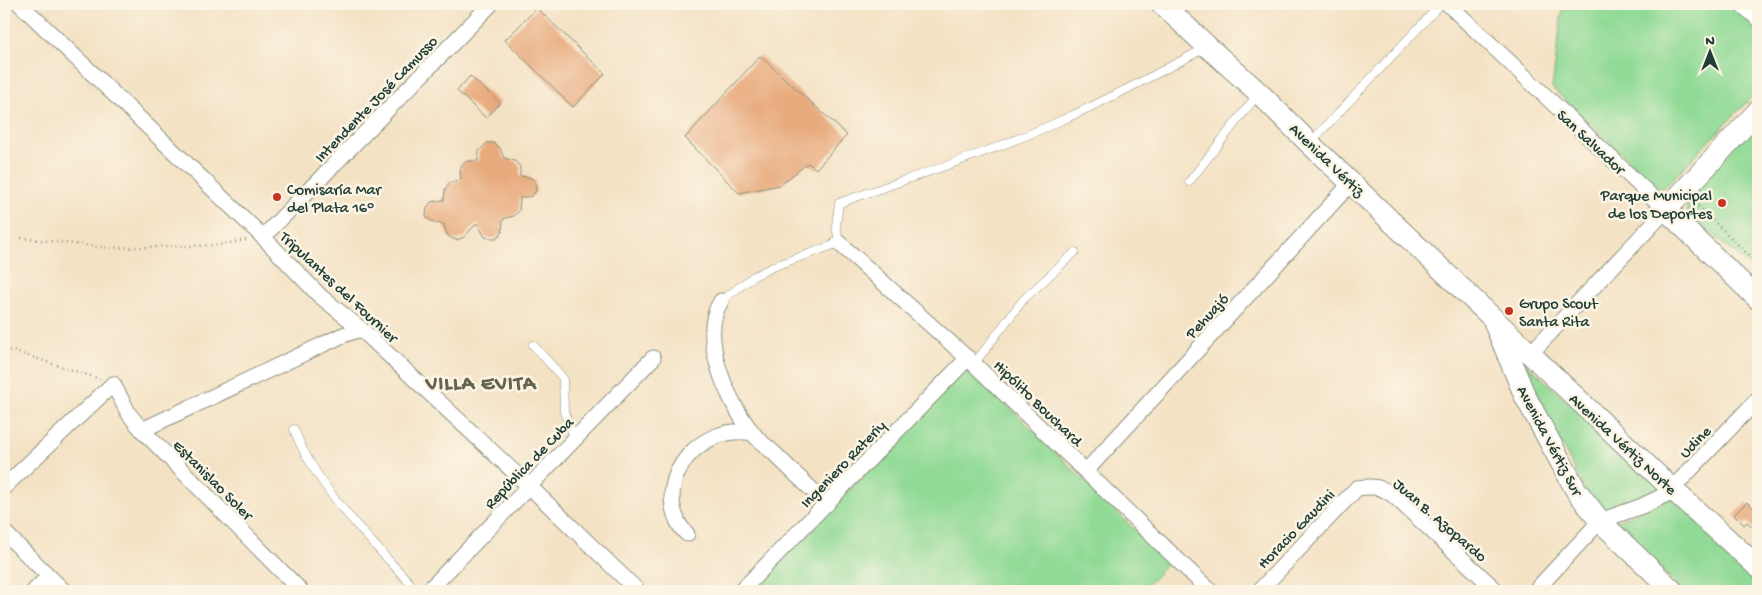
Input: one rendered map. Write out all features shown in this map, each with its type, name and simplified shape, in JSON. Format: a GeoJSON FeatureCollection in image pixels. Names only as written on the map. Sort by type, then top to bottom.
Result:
{"type":"FeatureCollection","features":[{"type":"Feature","properties":{"kind":"street","name":"Tripulantes del Fournier"},"geometry":{"type":"LineString","coordinates":[[20,4],[263,237],[320,296],[361,329],[638,591]]}},
{"type":"Feature","properties":{"kind":"street","name":"Intendente José Camusso"},"geometry":{"type":"LineString","coordinates":[[263,237],[491,4]]}},
{"type":"Feature","properties":{"kind":"street","name":"Avenida Vértiz"},"geometry":{"type":"LineString","coordinates":[[1162,4],[1259,93],[1492,317]]}},
{"type":"Feature","properties":{"kind":"street","name":"San Salvador"},"geometry":{"type":"LineString","coordinates":[[1448,4],[1758,298]]}},
{"type":"Feature","properties":{"kind":"street"},"geometry":{"type":"LineString","coordinates":[[1741,4],[1758,20]]}},
{"type":"Feature","properties":{"kind":"street"},"geometry":{"type":"LineString","coordinates":[[1530,354],[1758,111]]}},
{"type":"Feature","properties":{"kind":"street","name":"Pehuajó"},"geometry":{"type":"LineString","coordinates":[[1086,471],[1352,182]]}},
{"type":"Feature","properties":{"kind":"street","name":"Hipólito Bouchard"},"geometry":{"type":"LineString","coordinates":[[839,243],[971,361],[1210,591]]}},
{"type":"Feature","properties":{"kind":"street"},"geometry":{"type":"LineString","coordinates":[[720,300],[716,308],[713,326],[717,367],[726,389],[752,433],[827,504]]}},
{"type":"Feature","properties":{"kind":"street","name":"Avenida Vértiz Norte"},"geometry":{"type":"LineString","coordinates":[[1492,317],[1672,489],[1758,567]]}},
{"type":"Feature","properties":{"kind":"street","name":"Avenida Vértiz Sur"},"geometry":{"type":"LineString","coordinates":[[1492,317],[1525,396],[1576,490],[1600,521],[1673,591]]}},
{"type":"Feature","properties":{"kind":"street"},"geometry":{"type":"LineString","coordinates":[[142,430],[343,335],[361,329]]}},
{"type":"Feature","properties":{"kind":"street","name":"República de Cuba"},"geometry":{"type":"LineString","coordinates":[[428,591],[653,358]]}},
{"type":"Feature","properties":{"kind":"street","name":"Ingeniero Rateriy"},"geometry":{"type":"LineString","coordinates":[[741,591],[971,361]]}},
{"type":"Feature","properties":{"kind":"street"},"geometry":{"type":"LineString","coordinates":[[4,487],[113,384]]}},
{"type":"Feature","properties":{"kind":"street","name":"Estanislao Soler"},"geometry":{"type":"LineString","coordinates":[[113,384],[128,414],[142,430],[301,591]]}},
{"type":"Feature","properties":{"kind":"street","name":"Udine"},"geometry":{"type":"LineString","coordinates":[[1535,591],[1600,521],[1642,506],[1667,494],[1758,399]]}},
{"type":"Feature","properties":{"kind":"street"},"geometry":{"type":"LineString","coordinates":[[687,534],[678,523],[672,500],[676,476],[689,454],[706,441],[726,432],[738,430],[752,433]]}},
{"type":"Feature","properties":{"kind":"street","name":"Juan B. Azopardo"},"geometry":{"type":"LineString","coordinates":[[1357,488],[1368,486],[1384,488],[1497,591]]}},
{"type":"Feature","properties":{"kind":"street","name":"Horacio Gaudini"},"geometry":{"type":"LineString","coordinates":[[1258,591],[1357,488]]}},
{"type":"Feature","properties":{"kind":"street"},"geometry":{"type":"LineString","coordinates":[[4,532],[64,591]]}},
{"type":"Feature","properties":{"kind":"street"},"geometry":{"type":"LineString","coordinates":[[34,591],[48,576]]}},
{"type":"Feature","properties":{"kind":"lane"},"geometry":{"type":"LineString","coordinates":[[1309,143],[1441,4]]}},
{"type":"Feature","properties":{"kind":"lane"},"geometry":{"type":"LineString","coordinates":[[720,300],[754,276],[774,266],[839,243],[836,226],[839,203],[1058,122],[1140,83],[1207,47]]}},
{"type":"Feature","properties":{"kind":"lane"},"geometry":{"type":"LineString","coordinates":[[1189,182],[1259,93]]}},
{"type":"Feature","properties":{"kind":"lane"},"geometry":{"type":"LineString","coordinates":[[971,361],[1023,300],[1075,252]]}},
{"type":"Feature","properties":{"kind":"lane"},"geometry":{"type":"LineString","coordinates":[[533,345],[563,378],[564,412],[575,439]]}},
{"type":"Feature","properties":{"kind":"lane"},"geometry":{"type":"LineString","coordinates":[[294,430],[312,468],[338,503],[417,591]]}},
{"type":"Feature","properties":{"kind":"path"},"geometry":{"type":"LineString","coordinates":[[1702,197],[1696,204],[1758,264]]}},
{"type":"Feature","properties":{"kind":"path"},"geometry":{"type":"LineString","coordinates":[[21,238],[110,248],[218,245],[263,237]]}},
{"type":"Feature","properties":{"kind":"path"},"geometry":{"type":"LineString","coordinates":[[4,350],[13,351],[113,384]]}},
{"type":"Feature","properties":{"kind":"green space"},"geometry":{"type":"Polygon","coordinates":[[[1563,4],[1732,4],[1758,28],[1758,90],[1665,187],[1657,187],[1552,88],[1563,4]]]}},
{"type":"Feature","properties":{"kind":"green space","name":"Parque Municipal de los Deportes"},"geometry":{"type":"Polygon","coordinates":[[[1758,117],[1758,273],[1687,213],[1686,193],[1758,117]]]}},
{"type":"Feature","properties":{"kind":"green space"},"geometry":{"type":"Polygon","coordinates":[[[1515,353],[1662,489],[1608,514],[1588,496],[1515,353]]]}},
{"type":"Feature","properties":{"kind":"green space"},"geometry":{"type":"Polygon","coordinates":[[[968,367],[1169,563],[1141,591],[751,591],[968,367]]]}},
{"type":"Feature","properties":{"kind":"green space"},"geometry":{"type":"Polygon","coordinates":[[[1673,497],[1758,579],[1758,591],[1682,591],[1614,522],[1673,497]]]}},
{"type":"Feature","properties":{"kind":"building"},"geometry":{"type":"Polygon","coordinates":[[[537,8],[605,74],[573,107],[505,40],[537,8]]]}},
{"type":"Feature","properties":{"kind":"building"},"geometry":{"type":"Polygon","coordinates":[[[760,56],[847,135],[816,169],[808,163],[780,185],[739,193],[685,138],[760,56]]]}},
{"type":"Feature","properties":{"kind":"building"},"geometry":{"type":"Polygon","coordinates":[[[470,76],[500,103],[486,118],[457,91],[470,76]]]}},
{"type":"Feature","properties":{"kind":"building"},"geometry":{"type":"Polygon","coordinates":[[[487,143],[494,143],[500,148],[504,158],[515,161],[520,167],[520,176],[529,177],[535,181],[536,191],[532,196],[520,198],[519,211],[514,216],[503,219],[502,233],[496,238],[485,237],[477,223],[464,237],[457,240],[453,239],[447,235],[444,224],[435,223],[428,219],[426,216],[427,208],[431,202],[444,200],[445,190],[449,183],[461,180],[460,171],[462,164],[468,161],[478,161],[479,151],[487,143]]]}},
{"type":"Feature","properties":{"kind":"building"},"geometry":{"type":"Polygon","coordinates":[[[1747,502],[1758,513],[1758,532],[1747,522],[1744,525],[1734,515],[1747,502]]]}},
{"type":"Feature","properties":{"kind":"place","name":"Comisaría Mar del Plata 16°"},"geometry":{"type":"Point","coordinates":[277,197]}},
{"type":"Feature","properties":{"kind":"place","name":"Parque Municipal de los Deportes"},"geometry":{"type":"Point","coordinates":[1722,203]}},
{"type":"Feature","properties":{"kind":"place","name":"Grupo Scout Santa Rita"},"geometry":{"type":"Point","coordinates":[1509,311]}},
{"type":"Feature","properties":{"kind":"district","name":"VILLA EVITA"},"geometry":{"type":"Point","coordinates":[481,382]}}]}
